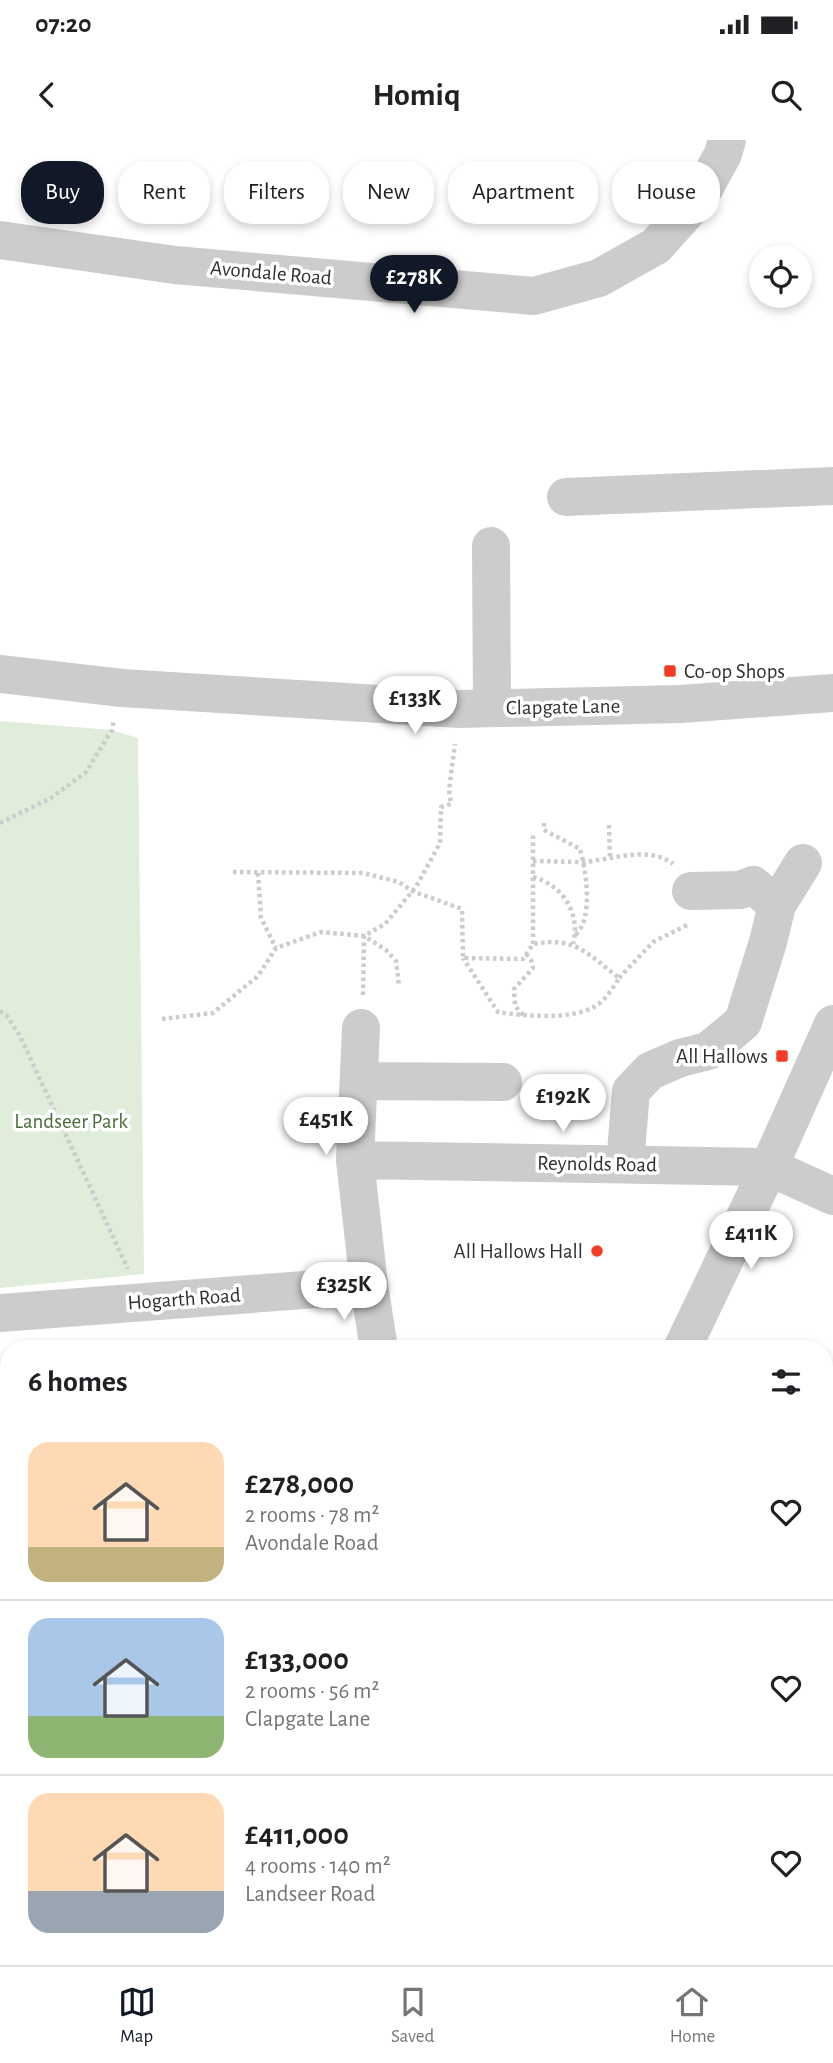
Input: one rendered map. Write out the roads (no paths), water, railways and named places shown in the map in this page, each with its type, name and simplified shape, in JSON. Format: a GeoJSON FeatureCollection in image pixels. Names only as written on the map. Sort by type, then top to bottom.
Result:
{"type":"FeatureCollection","features":[{"type":"Feature","properties":{"kind":"street","name":"Avondale Road"},"geometry":{"type":"LineString","coordinates":[[0,240],[175,265],[534,296],[599,278],[656,246],[699,198],[723,154],[727,140]]}},
{"type":"Feature","properties":{"kind":"street"},"geometry":{"type":"LineString","coordinates":[[566,496],[833,486]]}},
{"type":"Feature","properties":{"kind":"street"},"geometry":{"type":"LineString","coordinates":[[476,708],[491,546]]}},
{"type":"Feature","properties":{"kind":"street","name":"Clapgate Lane"},"geometry":{"type":"LineString","coordinates":[[0,674],[122,688],[476,708],[680,704],[833,694]]}},
{"type":"Feature","properties":{"kind":"street"},"geometry":{"type":"LineString","coordinates":[[765,895],[803,863]]}},
{"type":"Feature","properties":{"kind":"street"},"geometry":{"type":"LineString","coordinates":[[691,891],[740,890],[765,895]]}},
{"type":"Feature","properties":{"kind":"street"},"geometry":{"type":"LineString","coordinates":[[625,1164],[631,1091],[650,1071],[680,1058],[708,1051],[743,1022],[768,943],[765,895]]}},
{"type":"Feature","properties":{"kind":"street"},"geometry":{"type":"LineString","coordinates":[[686,1340],[769,1167],[833,1024]]}},
{"type":"Feature","properties":{"kind":"street"},"geometry":{"type":"LineString","coordinates":[[361,1028],[355,1160],[378,1340]]}},
{"type":"Feature","properties":{"kind":"street"},"geometry":{"type":"LineString","coordinates":[[359,1081],[503,1082]]}},
{"type":"Feature","properties":{"kind":"street","name":"Reynolds Road"},"geometry":{"type":"LineString","coordinates":[[355,1160],[769,1167],[833,1196]]}},
{"type":"Feature","properties":{"kind":"street","name":"Hogarth Road"},"geometry":{"type":"LineString","coordinates":[[0,1313],[369,1284]]}},
{"type":"Feature","properties":{"kind":"place","name":"Co-op Shops"},"geometry":{"type":"Point","coordinates":[670,671]}},
{"type":"Feature","properties":{"kind":"place","name":"All Hallows"},"geometry":{"type":"Point","coordinates":[782,1056]}},
{"type":"Feature","properties":{"kind":"place","name":"All Hallows Hall"},"geometry":{"type":"Point","coordinates":[597,1251]}},
{"type":"Feature","properties":{"kind":"park label","name":"Landseer Park"},"geometry":{"type":"Point","coordinates":[71,1121]}}]}
